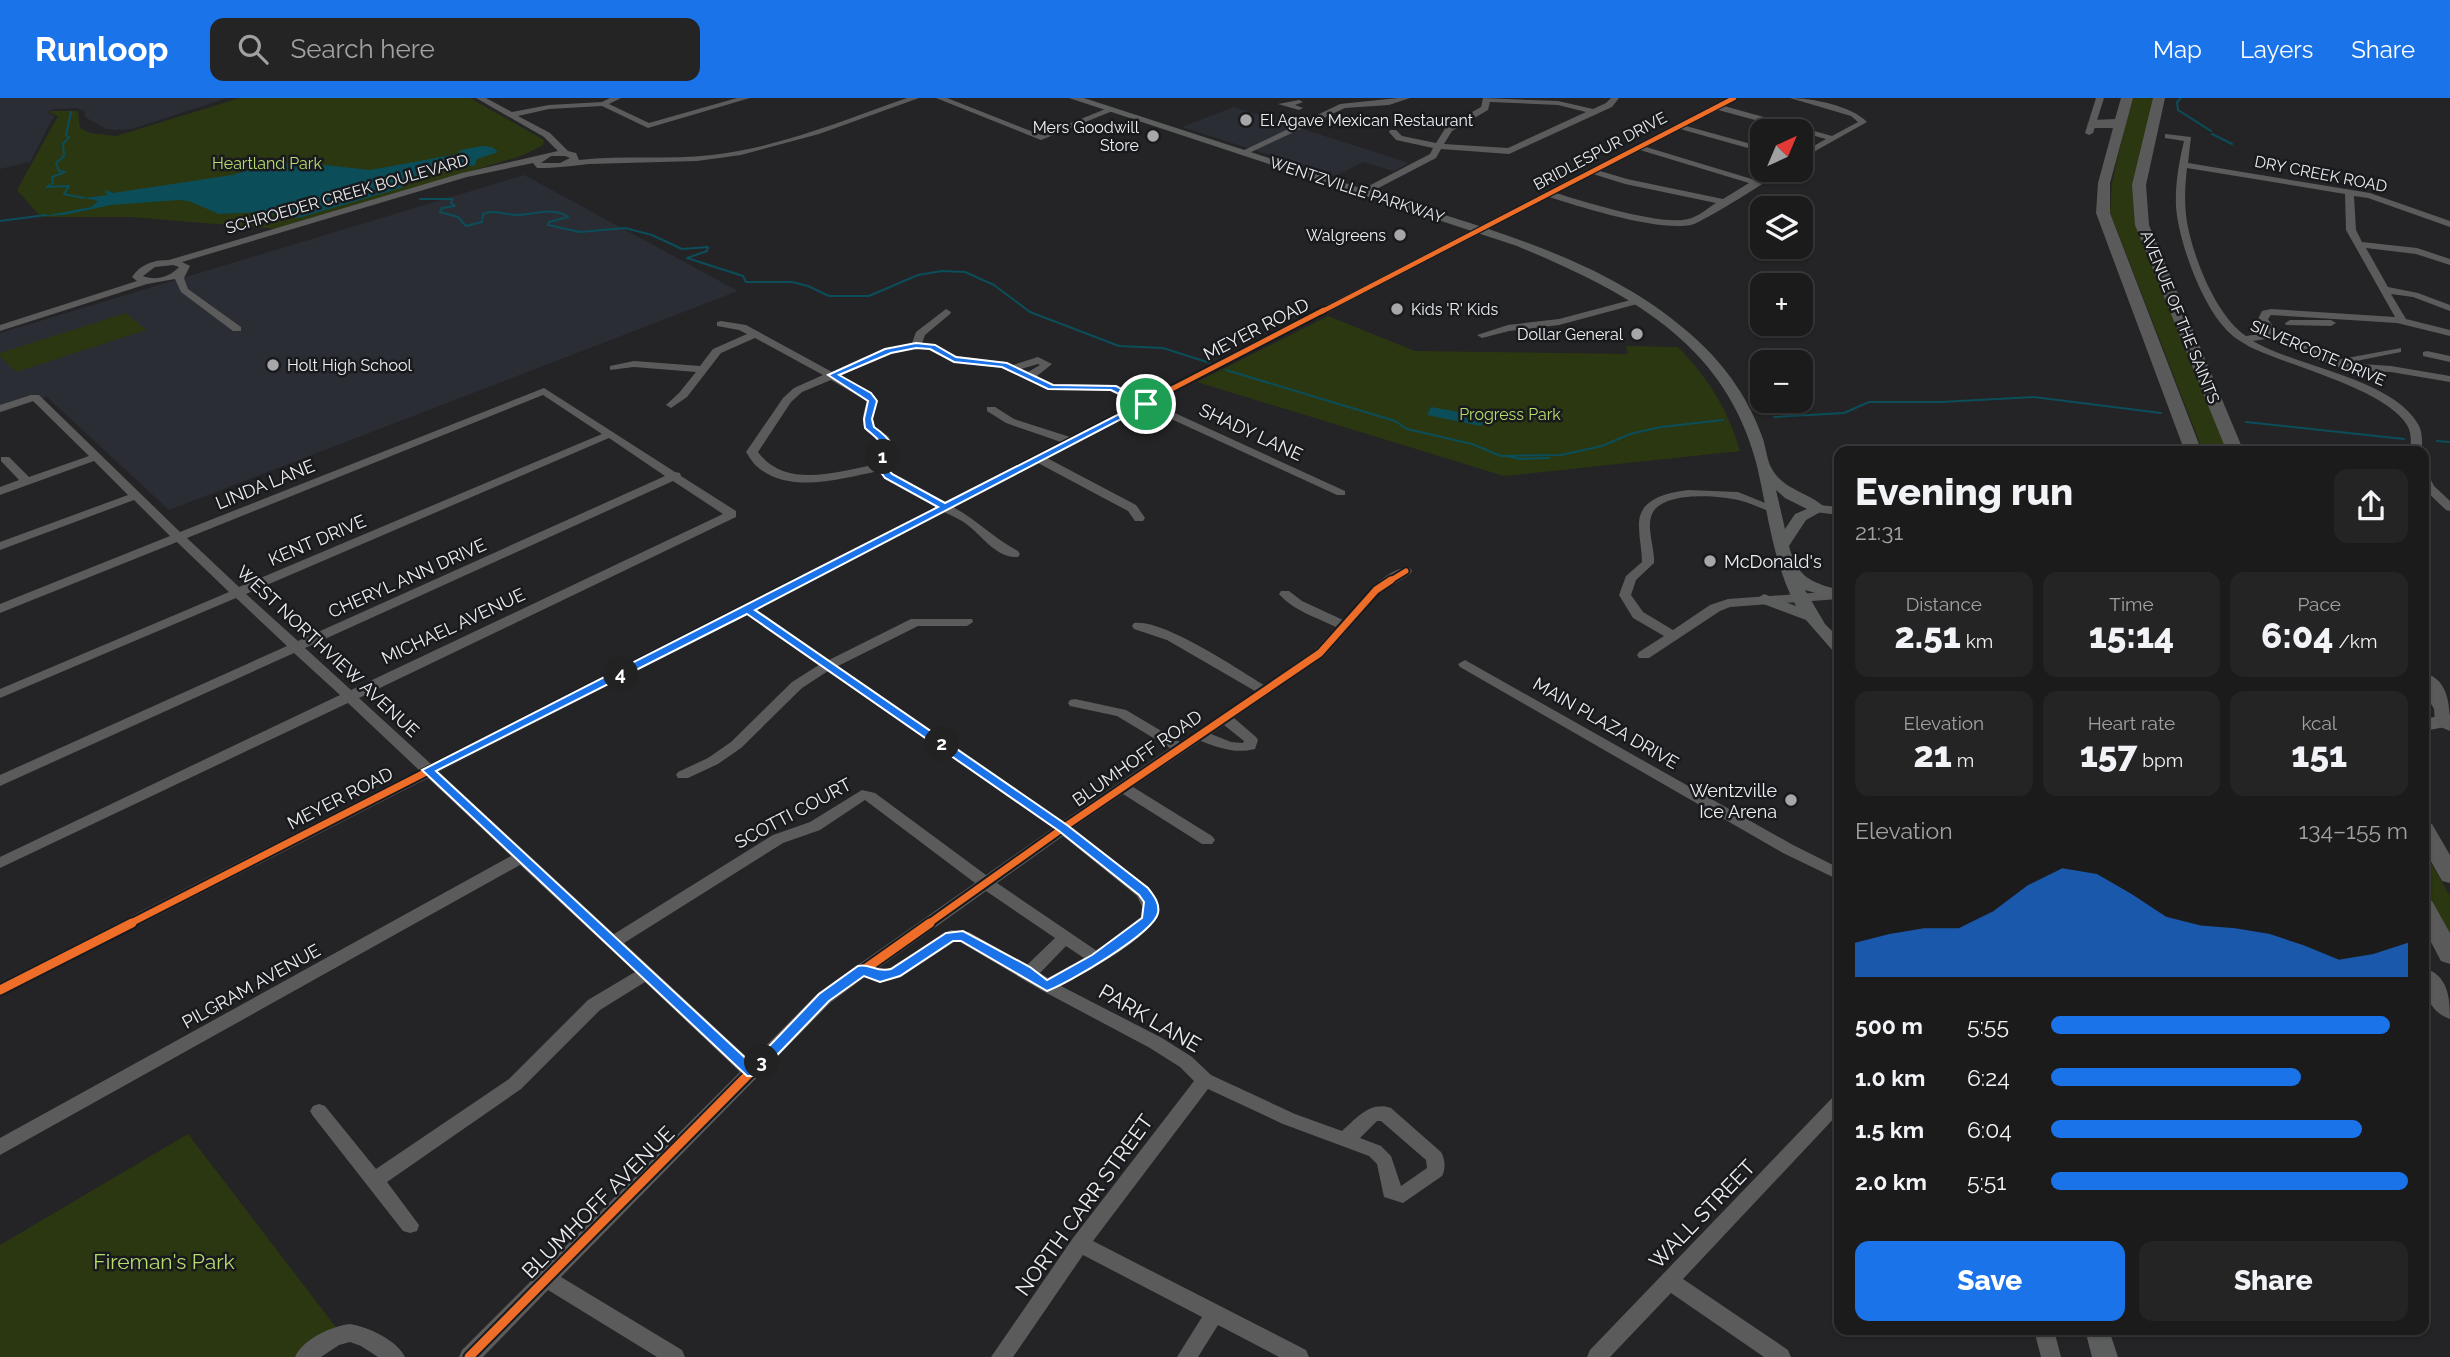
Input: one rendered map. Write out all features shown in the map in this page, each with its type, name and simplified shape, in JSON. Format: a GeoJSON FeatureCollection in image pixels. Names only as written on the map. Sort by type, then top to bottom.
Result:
{"type":"FeatureCollection","features":[{"type":"Feature","properties":{"kind":"highway","name":"AVENUE OF THE SAINTS"},"geometry":{"type":"LineString","coordinates":[[2127,98],[2102,196],[2106,228],[2192,446]]}},
{"type":"Feature","properties":{"kind":"highway","name":"AVENUE OF THE SAINTS"},"geometry":{"type":"LineString","coordinates":[[2159,98],[2138,198],[2142,225],[2235,446]]}},
{"type":"Feature","properties":{"kind":"highway"},"geometry":{"type":"LineString","coordinates":[[2091,128],[2119,128]]}},
{"type":"Feature","properties":{"kind":"highway"},"geometry":{"type":"LineString","coordinates":[[2150,134],[2168,136]]}},
{"type":"Feature","properties":{"kind":"highway"},"geometry":{"type":"LineString","coordinates":[[2429,685],[2450,697]]}},
{"type":"Feature","properties":{"kind":"highway"},"geometry":{"type":"LineString","coordinates":[[2429,686],[2443,704],[2448,722]]}},
{"type":"Feature","properties":{"kind":"highway"},"geometry":{"type":"LineString","coordinates":[[2429,838],[2450,875]]}},
{"type":"Feature","properties":{"kind":"highway"},"geometry":{"type":"LineString","coordinates":[[2429,916],[2450,955]]}},
{"type":"Feature","properties":{"kind":"highway"},"geometry":{"type":"LineString","coordinates":[[2429,983],[2450,1009]]}},
{"type":"Feature","properties":{"kind":"main road","name":"WENTZVILLE PARKWAY"},"geometry":{"type":"LineString","coordinates":[[1074,98],[1479,230],[1567,262],[1638,301],[1679,331],[1731,383],[1756,436],[1790,574],[1799,597],[1809,616],[1834,642]]}},
{"type":"Feature","properties":{"kind":"main road"},"geometry":{"type":"LineString","coordinates":[[1765,471],[1790,495],[1819,509]]}},
{"type":"Feature","properties":{"kind":"main road"},"geometry":{"type":"LineString","coordinates":[[1783,544],[1800,517],[1819,509]]}},
{"type":"Feature","properties":{"kind":"main road"},"geometry":{"type":"LineString","coordinates":[[1809,616],[1764,599],[1790,574],[1808,586],[1834,594]]}},
{"type":"Feature","properties":{"kind":"main road"},"geometry":{"type":"LineString","coordinates":[[2429,724],[2448,722]]}},
{"type":"Feature","properties":{"kind":"main road"},"geometry":{"type":"LineString","coordinates":[[2098,1335],[2105,1357]]}},
{"type":"Feature","properties":{"kind":"street"},"geometry":{"type":"LineString","coordinates":[[480,98],[547,135],[552,150],[537,162]]}},
{"type":"Feature","properties":{"kind":"street"},"geometry":{"type":"LineString","coordinates":[[512,114],[549,107],[603,104],[617,98]]}},
{"type":"Feature","properties":{"kind":"street"},"geometry":{"type":"LineString","coordinates":[[603,104],[643,125],[654,126],[746,98]]}},
{"type":"Feature","properties":{"kind":"street"},"geometry":{"type":"LineString","coordinates":[[537,162],[553,167],[573,160],[684,157],[735,151],[907,98]]}},
{"type":"Feature","properties":{"kind":"street"},"geometry":{"type":"LineString","coordinates":[[551,141],[556,142],[573,160],[684,160],[736,153],[780,142],[915,98]]}},
{"type":"Feature","properties":{"kind":"street"},"geometry":{"type":"LineString","coordinates":[[940,98],[1041,138],[1111,110]]}},
{"type":"Feature","properties":{"kind":"street"},"geometry":{"type":"LineString","coordinates":[[1242,153],[1343,106],[1389,103],[1406,98]]}},
{"type":"Feature","properties":{"kind":"street"},"geometry":{"type":"LineString","coordinates":[[1393,132],[1399,138],[1440,147],[1500,151],[1523,147],[1609,105],[1615,98]]}},
{"type":"Feature","properties":{"kind":"street","name":"BRIDLESPUR DRIVE"},"geometry":{"type":"LineString","coordinates":[[1479,230],[1734,98]]}},
{"type":"Feature","properties":{"kind":"street"},"geometry":{"type":"LineString","coordinates":[[1794,98],[1854,114],[1863,122],[1813,149]]}},
{"type":"Feature","properties":{"kind":"street"},"geometry":{"type":"LineString","coordinates":[[2091,128],[2100,98]]}},
{"type":"Feature","properties":{"kind":"street"},"geometry":{"type":"LineString","coordinates":[[1362,193],[1433,156],[1449,129],[1477,114],[1485,107],[1487,99],[1549,102],[1594,112]]}},
{"type":"Feature","properties":{"kind":"street"},"geometry":{"type":"LineString","coordinates":[[1300,102],[1304,113],[1319,117]]}},
{"type":"Feature","properties":{"kind":"street"},"geometry":{"type":"LineString","coordinates":[[1717,107],[1832,138]]}},
{"type":"Feature","properties":{"kind":"street"},"geometry":{"type":"LineString","coordinates":[[1678,126],[1750,147]]}},
{"type":"Feature","properties":{"kind":"street","name":"SILVERCOTE DRIVE"},"geometry":{"type":"LineString","coordinates":[[2168,136],[2188,139],[2178,201],[2188,246],[2221,319],[2260,348],[2396,406],[2415,430],[2416,446]]}},
{"type":"Feature","properties":{"kind":"street"},"geometry":{"type":"LineString","coordinates":[[1637,147],[1757,183]]}},
{"type":"Feature","properties":{"kind":"street"},"geometry":{"type":"LineString","coordinates":[[1479,151],[1489,161],[1500,151]]}},
{"type":"Feature","properties":{"kind":"street"},"geometry":{"type":"LineString","coordinates":[[547,155],[565,153]]}},
{"type":"Feature","properties":{"kind":"street","name":"SCHROEDER CREEK BOULEVARD"},"geometry":{"type":"LineString","coordinates":[[141,279],[147,267],[465,175],[537,162]]}},
{"type":"Feature","properties":{"kind":"street","name":"SCHROEDER CREEK BOULEVARD"},"geometry":{"type":"LineString","coordinates":[[159,280],[181,269],[476,175],[537,162]]}},
{"type":"Feature","properties":{"kind":"street","name":"DRY CREEK ROAD"},"geometry":{"type":"LineString","coordinates":[[2183,165],[2370,196],[2450,224]]}},
{"type":"Feature","properties":{"kind":"street"},"geometry":{"type":"LineString","coordinates":[[1592,171],[1625,181],[1724,202]]}},
{"type":"Feature","properties":{"kind":"street"},"geometry":{"type":"LineString","coordinates":[[1549,194],[1596,209],[1669,223],[1691,222],[1757,183]]}},
{"type":"Feature","properties":{"kind":"street"},"geometry":{"type":"LineString","coordinates":[[2348,192],[2349,225],[2402,321]]}},
{"type":"Feature","properties":{"kind":"street","name":"MEYER ROAD"},"geometry":{"type":"LineString","coordinates":[[0,990],[1039,459],[1479,230]]}},
{"type":"Feature","properties":{"kind":"street"},"geometry":{"type":"LineString","coordinates":[[2356,240],[2408,240]]}},
{"type":"Feature","properties":{"kind":"street"},"geometry":{"type":"LineString","coordinates":[[2356,240],[2417,251],[2450,262]]}},
{"type":"Feature","properties":{"kind":"street"},"geometry":{"type":"LineString","coordinates":[[168,263],[181,269],[179,278],[184,290]]}},
{"type":"Feature","properties":{"kind":"street"},"geometry":{"type":"LineString","coordinates":[[0,326],[141,279],[159,280],[184,290],[237,329]]}},
{"type":"Feature","properties":{"kind":"street"},"geometry":{"type":"LineString","coordinates":[[2383,289],[2415,295],[2450,308]]}},
{"type":"Feature","properties":{"kind":"street"},"geometry":{"type":"LineString","coordinates":[[1482,335],[1508,328],[1559,323],[1638,301]]}},
{"type":"Feature","properties":{"kind":"street"},"geometry":{"type":"LineString","coordinates":[[916,345],[920,334],[946,312]]}},
{"type":"Feature","properties":{"kind":"street"},"geometry":{"type":"LineString","coordinates":[[2273,335],[2263,319],[2266,313],[2402,321],[2450,334]]}},
{"type":"Feature","properties":{"kind":"street"},"geometry":{"type":"LineString","coordinates":[[2290,323],[2328,324],[2333,321],[2329,315]]}},
{"type":"Feature","properties":{"kind":"street"},"geometry":{"type":"LineString","coordinates":[[721,324],[742,327],[867,395],[872,401],[868,419],[870,428],[885,439],[888,448],[882,467]]}},
{"type":"Feature","properties":{"kind":"street"},"geometry":{"type":"LineString","coordinates":[[671,405],[683,395],[717,351],[756,334]]}},
{"type":"Feature","properties":{"kind":"street"},"geometry":{"type":"LineString","coordinates":[[2245,339],[2273,335],[2337,364],[2381,367],[2450,379]]}},
{"type":"Feature","properties":{"kind":"street"},"geometry":{"type":"LineString","coordinates":[[882,467],[807,480],[797,486],[785,487],[779,484],[784,478],[757,463],[752,452],[791,396],[888,351],[916,345],[932,347],[954,359],[988,361],[1012,369],[1038,360],[1047,364],[1029,377]]}},
{"type":"Feature","properties":{"kind":"street"},"geometry":{"type":"LineString","coordinates":[[2337,364],[2342,360],[2397,350]]}},
{"type":"Feature","properties":{"kind":"street"},"geometry":{"type":"LineString","coordinates":[[2427,354],[2450,359]]}},
{"type":"Feature","properties":{"kind":"street"},"geometry":{"type":"LineString","coordinates":[[614,368],[634,364],[703,369]]}},
{"type":"Feature","properties":{"kind":"street","name":"SHADY LANE"},"geometry":{"type":"LineString","coordinates":[[1012,369],[1051,387],[1112,388],[1341,493]]}},
{"type":"Feature","properties":{"kind":"street","name":"LINDA LANE"},"geometry":{"type":"LineString","coordinates":[[0,609],[544,391],[610,434]]}},
{"type":"Feature","properties":{"kind":"street","name":"WEST NORTHVIEW AVENUE"},"geometry":{"type":"LineString","coordinates":[[0,409],[35,397],[178,537],[752,1072]]}},
{"type":"Feature","properties":{"kind":"street"},"geometry":{"type":"LineString","coordinates":[[991,409],[1006,421],[1040,428],[1071,442]]}},
{"type":"Feature","properties":{"kind":"street"},"geometry":{"type":"LineString","coordinates":[[610,434],[676,475]]}},
{"type":"Feature","properties":{"kind":"street","name":"KENT DRIVE"},"geometry":{"type":"LineString","coordinates":[[0,694],[610,434]]}},
{"type":"Feature","properties":{"kind":"street"},"geometry":{"type":"LineString","coordinates":[[0,491],[96,457]]}},
{"type":"Feature","properties":{"kind":"street"},"geometry":{"type":"LineString","coordinates":[[5,459],[27,482]]}},
{"type":"Feature","properties":{"kind":"street"},"geometry":{"type":"LineString","coordinates":[[1039,459],[1132,508],[1139,518]]}},
{"type":"Feature","properties":{"kind":"street"},"geometry":{"type":"LineString","coordinates":[[882,467],[889,476],[970,521],[995,544],[1014,554]]}},
{"type":"Feature","properties":{"kind":"street","name":"MICHAEL AVENUE"},"geometry":{"type":"LineString","coordinates":[[0,863],[732,514],[676,475]]}},
{"type":"Feature","properties":{"kind":"street","name":"CHERYL ANN DRIVE"},"geometry":{"type":"LineString","coordinates":[[0,780],[676,475]]}},
{"type":"Feature","properties":{"kind":"street"},"geometry":{"type":"LineString","coordinates":[[1739,496],[1769,487]]}},
{"type":"Feature","properties":{"kind":"street"},"geometry":{"type":"LineString","coordinates":[[2429,488],[2450,507]]}},
{"type":"Feature","properties":{"kind":"street"},"geometry":{"type":"LineString","coordinates":[[1673,635],[1638,615],[1625,595],[1630,579],[1648,563],[1647,513],[1656,502],[1693,494],[1739,496],[1774,509]]}},
{"type":"Feature","properties":{"kind":"street"},"geometry":{"type":"LineString","coordinates":[[0,546],[135,496]]}},
{"type":"Feature","properties":{"kind":"street"},"geometry":{"type":"LineString","coordinates":[[1819,509],[1834,510]]}},
{"type":"Feature","properties":{"kind":"street","name":"BLUMHOFF ROAD"},"geometry":{"type":"LineString","coordinates":[[752,1072],[824,998],[988,884],[1063,828],[1320,653],[1376,590],[1406,571]]}},
{"type":"Feature","properties":{"kind":"street"},"geometry":{"type":"LineString","coordinates":[[1285,594],[1297,604],[1346,626]]}},
{"type":"Feature","properties":{"kind":"street"},"geometry":{"type":"LineString","coordinates":[[1644,655],[1715,608],[1728,603],[1834,595]]}},
{"type":"Feature","properties":{"kind":"street"},"geometry":{"type":"LineString","coordinates":[[747,609],[1063,828],[1143,892],[1150,901],[1151,913],[1147,921],[1097,959],[1047,986]]}},
{"type":"Feature","properties":{"kind":"street"},"geometry":{"type":"LineString","coordinates":[[683,775],[713,761],[736,745],[797,685],[829,665],[916,622],[967,622]]}},
{"type":"Feature","properties":{"kind":"street"},"geometry":{"type":"LineString","coordinates":[[1139,626],[1172,637],[1263,690]]}},
{"type":"Feature","properties":{"kind":"street","name":"MAIN PLAZA DRIVE"},"geometry":{"type":"LineString","coordinates":[[1465,664],[1788,849],[1834,872]]}},
{"type":"Feature","properties":{"kind":"street"},"geometry":{"type":"LineString","coordinates":[[1075,703],[1121,713],[1180,748]]}},
{"type":"Feature","properties":{"kind":"street","name":"BLUMHOFF ROAD"},"geometry":{"type":"LineString","coordinates":[[1200,734],[1227,746],[1240,749],[1250,746],[1251,740],[1224,717]]}},
{"type":"Feature","properties":{"kind":"street"},"geometry":{"type":"LineString","coordinates":[[1123,788],[1207,841]]}},
{"type":"Feature","properties":{"kind":"street","name":"SCOTTI COURT"},"geometry":{"type":"LineString","coordinates":[[611,943],[778,839],[815,826],[862,795],[870,796],[988,884]]}},
{"type":"Feature","properties":{"kind":"street","name":"PILGRAM AVENUE"},"geometry":{"type":"LineString","coordinates":[[0,1147],[520,858]]}},
{"type":"Feature","properties":{"kind":"street"},"geometry":{"type":"LineString","coordinates":[[988,884],[1097,959]]}},
{"type":"Feature","properties":{"kind":"street","name":"PARK LANE"},"geometry":{"type":"LineString","coordinates":[[863,970],[880,977],[895,973],[951,936],[963,936],[1047,986],[1156,1043],[1186,1062],[1205,1080],[1289,1119],[1375,1151],[1385,1161],[1391,1191],[1398,1195],[1403,1195],[1436,1171],[1435,1157],[1385,1113],[1373,1114],[1346,1139]]}},
{"type":"Feature","properties":{"kind":"street"},"geometry":{"type":"LineString","coordinates":[[1029,973],[1066,937]]}},
{"type":"Feature","properties":{"kind":"street"},"geometry":{"type":"LineString","coordinates":[[373,1181],[515,1084],[594,1005],[645,974]]}},
{"type":"Feature","properties":{"kind":"street","name":"BLUMHOFF AVENUE"},"geometry":{"type":"LineString","coordinates":[[470,1357],[752,1072]]}},
{"type":"Feature","properties":{"kind":"street","name":"NORTH CARR STREET"},"geometry":{"type":"LineString","coordinates":[[1002,1357],[1080,1244],[1205,1080]]}},
{"type":"Feature","properties":{"kind":"street","name":"WALL STREET"},"geometry":{"type":"LineString","coordinates":[[1597,1357],[1834,1107]]}},
{"type":"Feature","properties":{"kind":"street"},"geometry":{"type":"LineString","coordinates":[[319,1111],[411,1225]]}},
{"type":"Feature","properties":{"kind":"street"},"geometry":{"type":"LineString","coordinates":[[1080,1244],[1299,1357]]}},
{"type":"Feature","properties":{"kind":"street"},"geometry":{"type":"LineString","coordinates":[[547,1279],[663,1354]]}},
{"type":"Feature","properties":{"kind":"street"},"geometry":{"type":"LineString","coordinates":[[1670,1280],[1781,1357]]}},
{"type":"Feature","properties":{"kind":"street"},"geometry":{"type":"LineString","coordinates":[[1186,1357],[1214,1313]]}},
{"type":"Feature","properties":{"kind":"street"},"geometry":{"type":"LineString","coordinates":[[305,1357],[341,1332],[361,1334],[396,1357]]}},
{"type":"Feature","properties":{"kind":"street"},"geometry":{"type":"LineString","coordinates":[[2045,1335],[2051,1357]]}},
{"type":"Feature","properties":{"kind":"shaded area"},"geometry":{"type":"Polygon","coordinates":[[[0,98],[227,98],[132,129],[106,129],[85,117],[85,112],[78,108],[54,109],[46,112],[54,116],[30,162],[0,169],[0,98]]]}},
{"type":"Feature","properties":{"kind":"shaded area"},"geometry":{"type":"Polygon","coordinates":[[[1234,107],[1409,163],[1393,171],[1364,162],[1335,176],[1182,127],[1234,107]]]}},
{"type":"Feature","properties":{"kind":"shaded area","name":"Holt High School"},"geometry":{"type":"Polygon","coordinates":[[[524,175],[738,291],[169,510],[47,397],[0,413],[0,333],[524,175]]]}},
{"type":"Feature","properties":{"kind":"green space","name":"Heartland Park"},"geometry":{"type":"Polygon","coordinates":[[[240,98],[470,98],[544,140],[543,145],[521,156],[278,229],[130,217],[40,216],[17,190],[58,116],[48,112],[78,111],[80,128],[90,133],[116,136],[240,98]]]}},
{"type":"Feature","properties":{"kind":"green space"},"geometry":{"type":"Polygon","coordinates":[[[2131,98],[2154,98],[2135,179],[2140,235],[2228,446],[2201,446],[2110,212],[2112,183],[2131,98]]]}},
{"type":"Feature","properties":{"kind":"green space"},"geometry":{"type":"Polygon","coordinates":[[[126,313],[146,330],[16,372],[0,356],[0,353],[126,313]]]}},
{"type":"Feature","properties":{"kind":"green space","name":"Progress Park"},"geometry":{"type":"Polygon","coordinates":[[[1328,316],[1415,351],[1628,354],[1626,346],[1678,347],[1699,370],[1716,395],[1740,451],[1504,476],[1197,382],[1328,316]]]}},
{"type":"Feature","properties":{"kind":"green space"},"geometry":{"type":"Polygon","coordinates":[[[2429,860],[2450,896],[2450,941],[2429,903],[2429,860]]]}},
{"type":"Feature","properties":{"kind":"green space","name":"Fireman's Park"},"geometry":{"type":"Polygon","coordinates":[[[188,1134],[338,1330],[297,1357],[0,1357],[0,1245],[188,1134]]]}},
{"type":"Feature","properties":{"kind":"water"},"geometry":{"type":"Polygon","coordinates":[[[492,147],[498,152],[477,159],[475,165],[416,176],[411,178],[416,182],[405,184],[401,188],[298,218],[259,212],[219,214],[189,201],[178,200],[111,205],[64,215],[43,216],[91,207],[98,201],[84,198],[108,195],[106,190],[113,193],[232,175],[273,163],[370,170],[457,154],[461,150],[492,147]]]}},
{"type":"Feature","properties":{"kind":"water"},"geometry":{"type":"Polygon","coordinates":[[[1431,407],[1470,414],[1473,409],[1490,412],[1481,426],[1427,415],[1431,407]]]}},
{"type":"Feature","properties":{"kind":"waterway"},"geometry":{"type":"LineString","coordinates":[[2181,98],[2177,102],[2178,110],[2211,131]]}},
{"type":"Feature","properties":{"kind":"waterway"},"geometry":{"type":"LineString","coordinates":[[71,112],[66,135],[69,137],[63,144],[64,156],[56,163],[59,171],[65,172],[52,177],[53,183],[47,187],[69,186],[64,194],[84,198]]}},
{"type":"Feature","properties":{"kind":"waterway"},"geometry":{"type":"LineString","coordinates":[[2212,134],[2232,144]]}},
{"type":"Feature","properties":{"kind":"waterway"},"geometry":{"type":"LineString","coordinates":[[420,199],[452,199],[451,203],[455,206],[442,208],[440,212],[458,217],[466,226],[482,222],[483,214],[487,213],[517,215],[556,212],[568,217],[549,222],[548,225],[580,232],[625,228],[652,235],[682,249],[708,247],[707,251],[687,258],[743,276],[746,282],[792,282],[829,296],[869,296],[918,275],[942,271],[965,272],[994,285],[1030,312],[1119,346],[1163,348],[1210,363]]}},
{"type":"Feature","properties":{"kind":"waterway"},"geometry":{"type":"LineString","coordinates":[[0,221],[46,215]]}},
{"type":"Feature","properties":{"kind":"waterway"},"geometry":{"type":"LineString","coordinates":[[1226,370],[1395,421],[1407,429],[1472,444],[1501,456],[1561,455],[1602,446],[1630,434],[1661,427],[1723,420]]}},
{"type":"Feature","properties":{"kind":"waterway"},"geometry":{"type":"LineString","coordinates":[[1774,417],[1844,413],[1869,402],[1941,402],[2034,397],[2161,413]]}},
{"type":"Feature","properties":{"kind":"waterway"},"geometry":{"type":"LineString","coordinates":[[2246,422],[2404,439]]}},
{"type":"Feature","properties":{"kind":"waterway"},"geometry":{"type":"LineString","coordinates":[[2437,441],[2450,442]]}},
{"type":"Feature","properties":{"kind":"waterway"},"geometry":{"type":"LineString","coordinates":[[1507,456],[1520,459],[1549,458]]}},
{"type":"Feature","properties":{"kind":"cycle path"},"geometry":{"type":"LineString","coordinates":[[0,990],[747,609],[1734,98]]}},
{"type":"Feature","properties":{"kind":"cycle path"},"geometry":{"type":"LineString","coordinates":[[469,1357],[824,998],[1063,828],[1320,653],[1376,590],[1406,571]]}},
{"type":"Feature","properties":{"kind":"place","name":"El Agave Mexican Restaurant"},"geometry":{"type":"Point","coordinates":[1246,120]}},
{"type":"Feature","properties":{"kind":"place","name":"Mers Goodwill Store"},"geometry":{"type":"Point","coordinates":[1153,136]}},
{"type":"Feature","properties":{"kind":"place","name":"Walgreens"},"geometry":{"type":"Point","coordinates":[1400,235]}},
{"type":"Feature","properties":{"kind":"place","name":"Kids 'R' Kids"},"geometry":{"type":"Point","coordinates":[1397,309]}},
{"type":"Feature","properties":{"kind":"place","name":"Dollar General"},"geometry":{"type":"Point","coordinates":[1637,334]}},
{"type":"Feature","properties":{"kind":"place","name":"Holt High School"},"geometry":{"type":"Point","coordinates":[273,365]}},
{"type":"Feature","properties":{"kind":"place","name":"McDonald's"},"geometry":{"type":"Point","coordinates":[1710,561]}},
{"type":"Feature","properties":{"kind":"place","name":"Wentzville Ice Arena"},"geometry":{"type":"Point","coordinates":[1791,800]}},
{"type":"Feature","properties":{"kind":"route"},"geometry":{"type":"LineString","coordinates":[[1146,404],[747,609],[428,770],[752,1072],[824,998],[863,970],[880,977],[895,973],[951,936],[963,936],[1047,986],[1097,959],[1147,921],[1151,913],[1150,901],[1143,892],[1063,828],[747,609],[813,575],[945,507],[889,476],[882,467],[888,448],[885,439],[870,428],[868,419],[872,401],[867,395],[832,375],[888,351],[916,345],[932,347],[954,359],[1004,365],[1051,387],[1069,389],[1101,386],[1112,388],[1146,404]]}}]}
